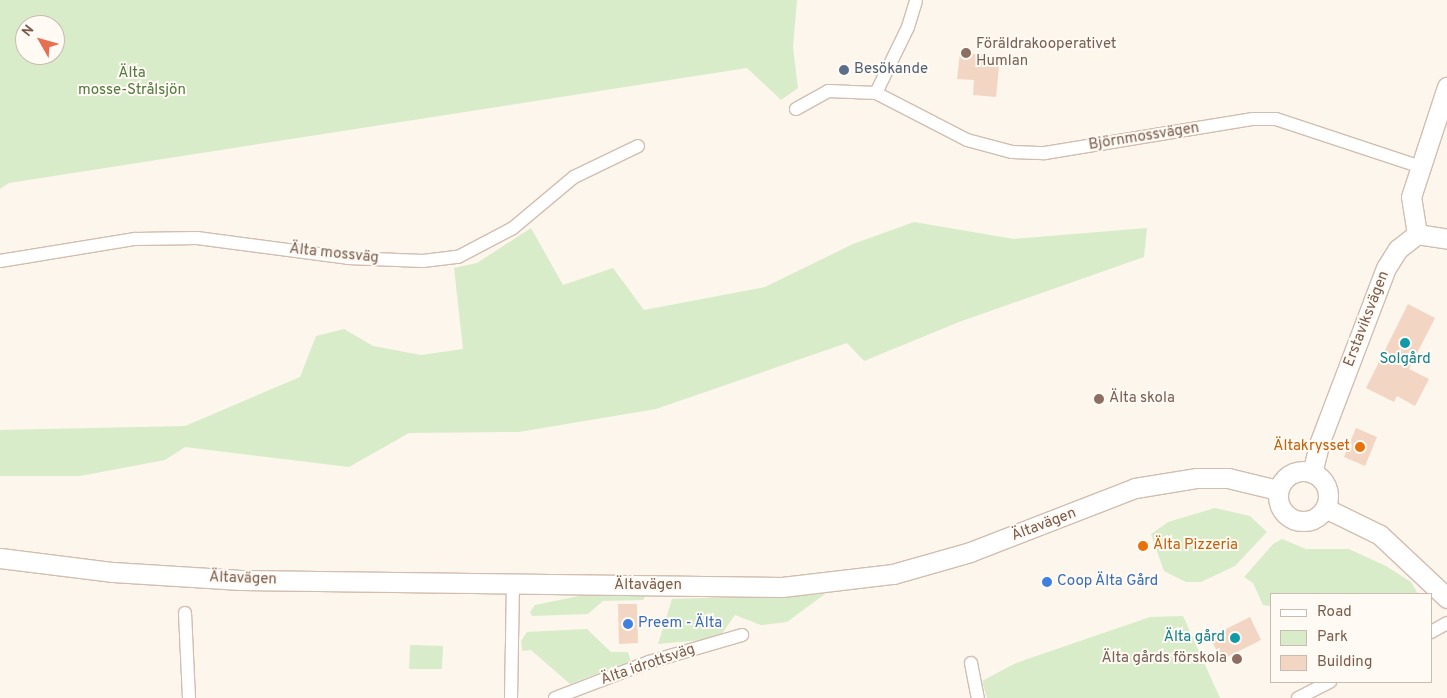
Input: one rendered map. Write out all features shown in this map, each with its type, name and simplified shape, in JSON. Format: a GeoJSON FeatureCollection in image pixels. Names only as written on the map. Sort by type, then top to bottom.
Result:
{"type":"FeatureCollection","features":[{"type":"Feature","properties":{"kind":"main road"},"geometry":{"type":"LineString","coordinates":[[1447,87],[1418,166],[1410,208],[1416,234],[1447,239]]}},
{"type":"Feature","properties":{"kind":"main road","name":"Erstaviksvägen"},"geometry":{"type":"LineString","coordinates":[[1312,473],[1319,444],[1386,268],[1398,250],[1416,234]]}},
{"type":"Feature","properties":{"kind":"main road"},"geometry":{"type":"LineString","coordinates":[[1296,472],[1312,473],[1326,488],[1324,508],[1314,518],[1292,519],[1282,510],[1278,490],[1284,479],[1296,472]]}},
{"type":"Feature","properties":{"kind":"main road","name":"Ältavägen"},"geometry":{"type":"LineString","coordinates":[[0,558],[113,572],[241,580],[782,587],[885,575],[970,552],[1135,488],[1197,478],[1228,478],[1278,490]]}},
{"type":"Feature","properties":{"kind":"main road"},"geometry":{"type":"LineString","coordinates":[[1324,508],[1380,535],[1447,598]]}},
{"type":"Feature","properties":{"kind":"street"},"geometry":{"type":"LineString","coordinates":[[876,93],[908,27],[916,1]]}},
{"type":"Feature","properties":{"kind":"street","name":"Björnmossvägen"},"geometry":{"type":"LineString","coordinates":[[796,110],[828,91],[876,93],[967,140],[1012,152],[1045,153],[1252,119],[1276,119],[1418,166]]}},
{"type":"Feature","properties":{"kind":"street","name":"Älta mossväg"},"geometry":{"type":"LineString","coordinates":[[0,261],[135,239],[196,238],[348,258],[424,261],[458,257],[513,228],[574,177],[638,146]]}},
{"type":"Feature","properties":{"kind":"street"},"geometry":{"type":"LineString","coordinates":[[511,698],[513,585]]}},
{"type":"Feature","properties":{"kind":"street"},"geometry":{"type":"LineString","coordinates":[[185,613],[189,698]]}},
{"type":"Feature","properties":{"kind":"street"},"geometry":{"type":"LineString","coordinates":[[1432,631],[1447,623]]}},
{"type":"Feature","properties":{"kind":"street","name":"Älta idrottsväg"},"geometry":{"type":"LineString","coordinates":[[555,698],[649,662],[742,635]]}},
{"type":"Feature","properties":{"kind":"street"},"geometry":{"type":"LineString","coordinates":[[971,663],[978,698]]}},
{"type":"Feature","properties":{"kind":"street"},"geometry":{"type":"LineString","coordinates":[[1298,698],[1328,683]]}},
{"type":"Feature","properties":{"kind":"green space","name":"Älta mosse-Strålsjön"},"geometry":{"type":"Polygon","coordinates":[[[0,0],[797,0],[793,47],[798,88],[781,100],[747,68],[9,183],[0,189],[0,0]]]}},
{"type":"Feature","properties":{"kind":"green space"},"geometry":{"type":"Polygon","coordinates":[[[914,222],[1014,239],[1147,228],[1144,257],[959,322],[864,361],[847,343],[656,409],[519,432],[409,433],[349,467],[185,447],[165,460],[80,476],[0,476],[0,430],[185,426],[300,377],[316,336],[344,329],[373,346],[421,355],[463,349],[454,268],[477,263],[531,228],[563,285],[613,268],[644,310],[765,287],[853,244],[914,222]]]}},
{"type":"Feature","properties":{"kind":"green space"},"geometry":{"type":"Polygon","coordinates":[[[1215,508],[1250,516],[1267,532],[1235,566],[1201,582],[1186,582],[1164,571],[1151,534],[1168,522],[1215,508]]]}},
{"type":"Feature","properties":{"kind":"green space"},"geometry":{"type":"Polygon","coordinates":[[[1282,539],[1306,549],[1349,549],[1386,566],[1411,582],[1417,593],[1270,593],[1270,606],[1263,605],[1253,583],[1244,577],[1273,544],[1282,539]]]}},
{"type":"Feature","properties":{"kind":"green space"},"geometry":{"type":"Polygon","coordinates":[[[825,594],[787,622],[761,625],[735,615],[721,635],[713,639],[658,644],[672,599],[825,594]]]}},
{"type":"Feature","properties":{"kind":"green space"},"geometry":{"type":"Polygon","coordinates":[[[646,595],[643,600],[603,601],[588,614],[532,616],[530,612],[535,605],[579,596],[646,595]]]}},
{"type":"Feature","properties":{"kind":"green space"},"geometry":{"type":"Polygon","coordinates":[[[1183,616],[1220,698],[987,698],[982,681],[1016,663],[1150,617],[1183,616]]]}},
{"type":"Feature","properties":{"kind":"green space"},"geometry":{"type":"Polygon","coordinates":[[[587,629],[611,652],[628,652],[631,661],[570,684],[531,650],[522,651],[521,641],[527,632],[587,629]]]}},
{"type":"Feature","properties":{"kind":"green space"},"geometry":{"type":"Polygon","coordinates":[[[410,645],[443,646],[442,669],[409,669],[410,645]]]}},
{"type":"Feature","properties":{"kind":"building"},"geometry":{"type":"Polygon","coordinates":[[[960,53],[1000,56],[996,97],[973,95],[974,80],[957,79],[960,53]]]}},
{"type":"Feature","properties":{"kind":"building","name":"Solgård"},"geometry":{"type":"Polygon","coordinates":[[[1408,304],[1435,318],[1409,369],[1429,379],[1415,406],[1397,396],[1394,402],[1366,388],[1408,304]]]}},
{"type":"Feature","properties":{"kind":"building","name":"Ältakrysset"},"geometry":{"type":"Polygon","coordinates":[[[1356,428],[1377,437],[1365,466],[1344,457],[1356,428]]]}},
{"type":"Feature","properties":{"kind":"building","name":"Preem - Älta"},"geometry":{"type":"Polygon","coordinates":[[[618,604],[637,604],[638,643],[619,644],[618,604]]]}},
{"type":"Feature","properties":{"kind":"building","name":"Älta gård"},"geometry":{"type":"Polygon","coordinates":[[[1250,617],[1261,640],[1221,660],[1210,637],[1250,617]]]}},
{"type":"Feature","properties":{"kind":"place","name":"Föräldrakooperativet Humlan"},"geometry":{"type":"Point","coordinates":[966,53]}},
{"type":"Feature","properties":{"kind":"place","name":"Besökande"},"geometry":{"type":"Point","coordinates":[844,70]}},
{"type":"Feature","properties":{"kind":"place","name":"Solgård"},"geometry":{"type":"Point","coordinates":[1405,343]}},
{"type":"Feature","properties":{"kind":"place","name":"Älta skola"},"geometry":{"type":"Point","coordinates":[1099,399]}},
{"type":"Feature","properties":{"kind":"place","name":"Ältakrysset"},"geometry":{"type":"Point","coordinates":[1360,447]}},
{"type":"Feature","properties":{"kind":"place","name":"Älta Pizzeria"},"geometry":{"type":"Point","coordinates":[1143,546]}},
{"type":"Feature","properties":{"kind":"place","name":"Coop Älta Gård"},"geometry":{"type":"Point","coordinates":[1047,582]}},
{"type":"Feature","properties":{"kind":"place","name":"Preem - Älta"},"geometry":{"type":"Point","coordinates":[628,624]}},
{"type":"Feature","properties":{"kind":"place","name":"Älta gård"},"geometry":{"type":"Point","coordinates":[1235,638]}},
{"type":"Feature","properties":{"kind":"place","name":"Älta gårds förskola"},"geometry":{"type":"Point","coordinates":[1237,659]}}]}
